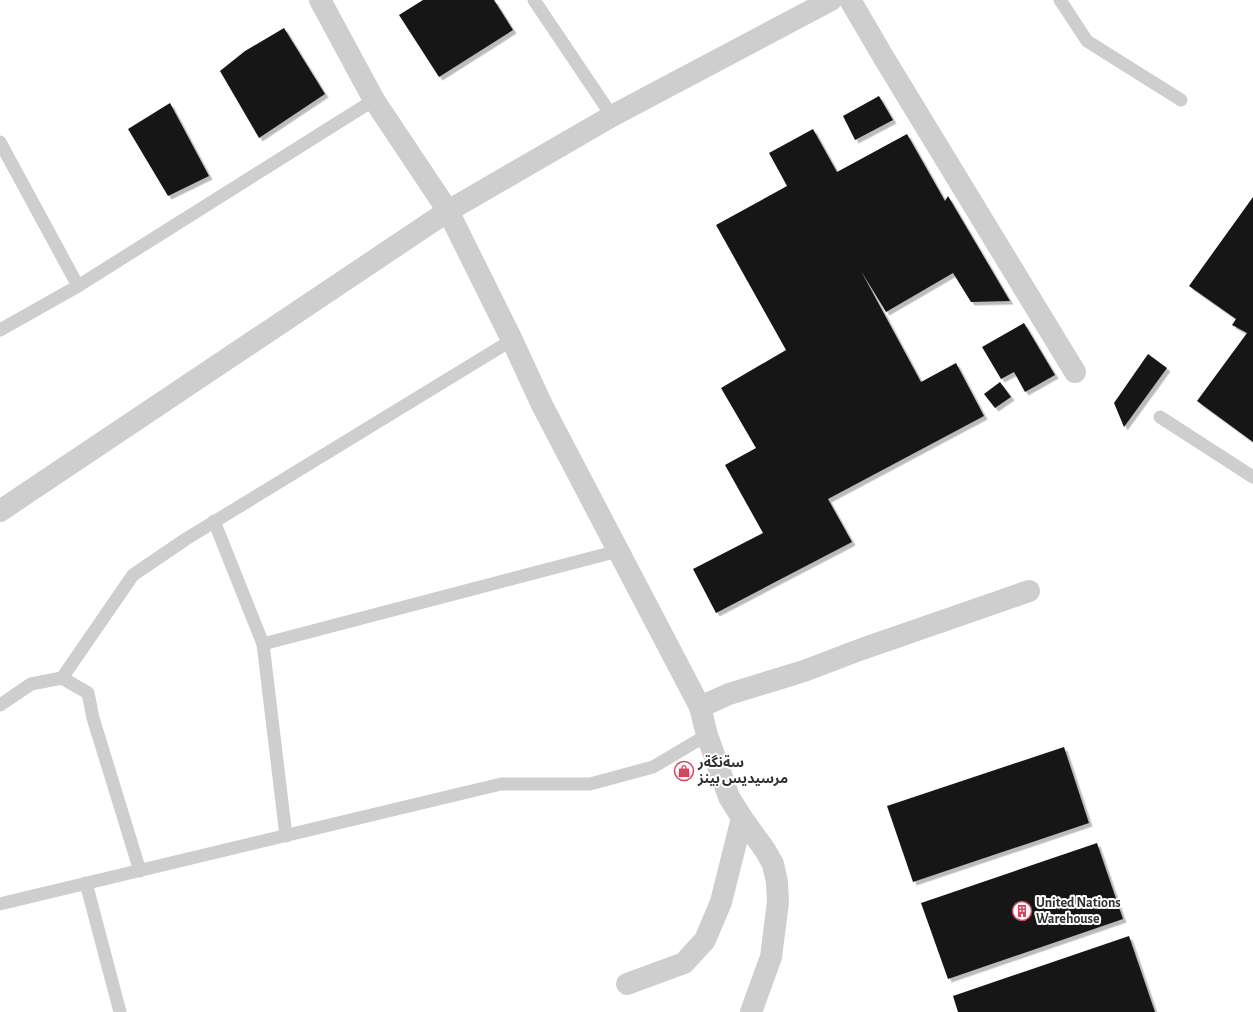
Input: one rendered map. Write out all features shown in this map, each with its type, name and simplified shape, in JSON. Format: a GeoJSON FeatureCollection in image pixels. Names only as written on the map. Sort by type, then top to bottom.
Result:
{"type":"FeatureCollection","features":[{"type":"Feature","properties":{"kind":"street"},"geometry":{"type":"LineString","coordinates":[[320,0],[374,100],[448,211],[512,340],[542,405],[700,706],[707,735],[729,797],[773,864],[777,882],[778,902],[771,957],[751,1012]]}},
{"type":"Feature","properties":{"kind":"street"},"geometry":{"type":"LineString","coordinates":[[0,511],[448,211],[612,116],[830,0]]}},
{"type":"Feature","properties":{"kind":"street"},"geometry":{"type":"LineString","coordinates":[[850,0],[1076,372]]}},
{"type":"Feature","properties":{"kind":"street"},"geometry":{"type":"LineString","coordinates":[[700,706],[729,694],[804,671],[862,649],[1029,591]]}},
{"type":"Feature","properties":{"kind":"street"},"geometry":{"type":"LineString","coordinates":[[627,984],[684,963],[705,940],[721,902],[742,818]]}},
{"type":"Feature","properties":{"kind":"lane"},"geometry":{"type":"LineString","coordinates":[[534,0],[612,116]]}},
{"type":"Feature","properties":{"kind":"lane"},"geometry":{"type":"LineString","coordinates":[[1060,0],[1087,41],[1181,100]]}},
{"type":"Feature","properties":{"kind":"lane"},"geometry":{"type":"LineString","coordinates":[[0,330],[78,286],[374,100]]}},
{"type":"Feature","properties":{"kind":"lane"},"geometry":{"type":"LineString","coordinates":[[0,142],[78,286]]}},
{"type":"Feature","properties":{"kind":"lane"},"geometry":{"type":"LineString","coordinates":[[62,678],[133,575],[186,538],[512,340]]}},
{"type":"Feature","properties":{"kind":"lane"},"geometry":{"type":"LineString","coordinates":[[1160,417],[1253,477]]}},
{"type":"Feature","properties":{"kind":"lane"},"geometry":{"type":"LineString","coordinates":[[214,521],[263,644],[286,836]]}},
{"type":"Feature","properties":{"kind":"lane"},"geometry":{"type":"LineString","coordinates":[[263,644],[618,551]]}},
{"type":"Feature","properties":{"kind":"lane"},"geometry":{"type":"LineString","coordinates":[[0,705],[31,684],[62,678],[88,693],[93,718],[140,870]]}},
{"type":"Feature","properties":{"kind":"lane"},"geometry":{"type":"LineString","coordinates":[[0,904],[501,784],[590,784],[653,767],[707,735]]}},
{"type":"Feature","properties":{"kind":"lane"},"geometry":{"type":"LineString","coordinates":[[86,884],[120,1012]]}},
{"type":"Feature","properties":{"kind":"building"},"geometry":{"type":"Polygon","coordinates":[[[423,0],[494,0],[513,30],[439,77],[399,15],[423,0]]]}},
{"type":"Feature","properties":{"kind":"building"},"geometry":{"type":"Polygon","coordinates":[[[284,28],[325,94],[259,138],[220,71],[245,51],[284,28]]]}},
{"type":"Feature","properties":{"kind":"building"},"geometry":{"type":"Polygon","coordinates":[[[879,96],[893,120],[855,140],[843,116],[879,96]]]}},
{"type":"Feature","properties":{"kind":"building"},"geometry":{"type":"Polygon","coordinates":[[[170,103],[209,176],[168,196],[128,129],[170,103]]]}},
{"type":"Feature","properties":{"kind":"building"},"geometry":{"type":"Polygon","coordinates":[[[813,129],[837,172],[907,134],[945,201],[948,196],[1010,301],[971,302],[953,273],[886,312],[861,271],[921,382],[956,363],[984,416],[828,499],[852,542],[716,613],[693,569],[763,533],[725,465],[756,448],[721,388],[786,350],[716,225],[787,186],[769,153],[813,129]]]}},
{"type":"Feature","properties":{"kind":"building"},"geometry":{"type":"Polygon","coordinates":[[[1253,197],[1253,442],[1197,401],[1247,333],[1232,325],[1236,319],[1189,286],[1253,197]]]}},
{"type":"Feature","properties":{"kind":"building"},"geometry":{"type":"Polygon","coordinates":[[[1024,323],[1055,375],[1025,392],[1014,372],[1001,379],[982,347],[1024,323]]]}},
{"type":"Feature","properties":{"kind":"building"},"geometry":{"type":"Polygon","coordinates":[[[1148,354],[1167,368],[1124,427],[1114,403],[1148,354]]]}},
{"type":"Feature","properties":{"kind":"building"},"geometry":{"type":"Polygon","coordinates":[[[1000,382],[1011,397],[995,408],[984,394],[1000,382]]]}},
{"type":"Feature","properties":{"kind":"building"},"geometry":{"type":"Polygon","coordinates":[[[1064,747],[1089,823],[913,882],[887,806],[1064,747]]]}},
{"type":"Feature","properties":{"kind":"building","name":"United Nations Warehouse"},"geometry":{"type":"Polygon","coordinates":[[[1097,843],[1123,919],[948,979],[921,903],[1097,843]]]}},
{"type":"Feature","properties":{"kind":"building","name":"United Nations Warehouse"},"geometry":{"type":"Polygon","coordinates":[[[1129,936],[1155,1012],[958,1012],[953,996],[1129,936]]]}},
{"type":"Feature","properties":{"kind":"place","name":"سةنگةر مرسيديس بينز"},"geometry":{"type":"Point","coordinates":[684,771]}},
{"type":"Feature","properties":{"kind":"place","name":"United Nations Warehouse"},"geometry":{"type":"Point","coordinates":[1022,911]}}]}
